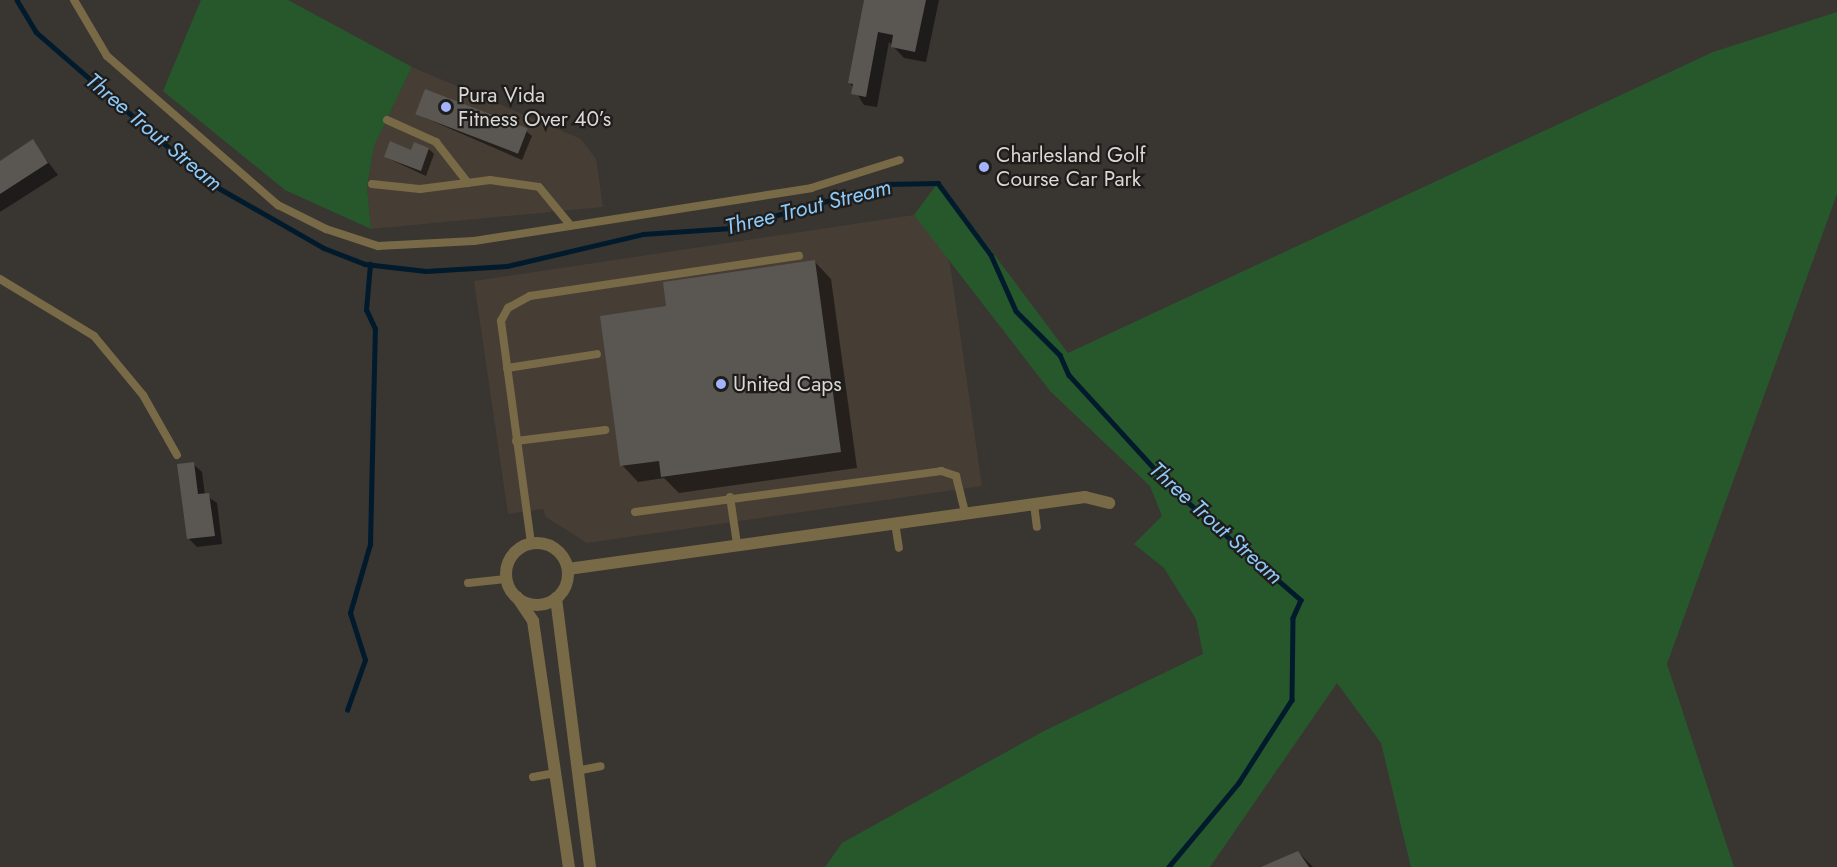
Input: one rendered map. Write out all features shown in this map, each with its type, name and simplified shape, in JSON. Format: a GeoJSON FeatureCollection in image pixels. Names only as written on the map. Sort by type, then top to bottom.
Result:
{"type":"FeatureCollection","features":[{"type":"Feature","properties":{"kind":"street"},"geometry":{"type":"LineString","coordinates":[[568,569],[1085,497],[1109,502]]}},
{"type":"Feature","properties":{"kind":"street"},"geometry":{"type":"LineString","coordinates":[[569,867],[533,621],[506,579],[514,552],[531,543],[559,551],[568,569],[556,598],[576,771],[590,867]]}},
{"type":"Feature","properties":{"kind":"street"},"geometry":{"type":"LineString","coordinates":[[517,597],[536,605],[556,598]]}},
{"type":"Feature","properties":{"kind":"lane"},"geometry":{"type":"LineString","coordinates":[[74,0],[107,56],[278,205],[326,229],[378,246],[419,248],[812,188],[900,160]]}},
{"type":"Feature","properties":{"kind":"lane"},"geometry":{"type":"LineString","coordinates":[[387,120],[436,142],[468,183]]}},
{"type":"Feature","properties":{"kind":"lane"},"geometry":{"type":"LineString","coordinates":[[372,184],[420,189],[468,183],[539,187],[571,226]]}},
{"type":"Feature","properties":{"kind":"lane"},"geometry":{"type":"LineString","coordinates":[[531,543],[501,321],[516,301],[799,256]]}},
{"type":"Feature","properties":{"kind":"lane"},"geometry":{"type":"LineString","coordinates":[[0,279],[94,336],[143,395],[177,455]]}},
{"type":"Feature","properties":{"kind":"lane"},"geometry":{"type":"LineString","coordinates":[[507,368],[597,354]]}},
{"type":"Feature","properties":{"kind":"lane"},"geometry":{"type":"LineString","coordinates":[[516,441],[604,430]]}},
{"type":"Feature","properties":{"kind":"lane"},"geometry":{"type":"LineString","coordinates":[[635,512],[730,497],[941,471],[956,476],[965,513]]}},
{"type":"Feature","properties":{"kind":"lane"},"geometry":{"type":"LineString","coordinates":[[730,497],[737,544]]}},
{"type":"Feature","properties":{"kind":"lane"},"geometry":{"type":"LineString","coordinates":[[1034,504],[1038,527]]}},
{"type":"Feature","properties":{"kind":"lane"},"geometry":{"type":"LineString","coordinates":[[895,523],[899,548]]}},
{"type":"Feature","properties":{"kind":"lane"},"geometry":{"type":"LineString","coordinates":[[468,583],[506,579]]}},
{"type":"Feature","properties":{"kind":"lane"},"geometry":{"type":"LineString","coordinates":[[576,771],[601,766]]}},
{"type":"Feature","properties":{"kind":"lane"},"geometry":{"type":"LineString","coordinates":[[533,777],[555,773]]}},
{"type":"Feature","properties":{"kind":"shaded area"},"geometry":{"type":"Polygon","coordinates":[[[412,67],[581,139],[596,159],[603,207],[371,229],[367,187],[374,146],[412,67]]]}},
{"type":"Feature","properties":{"kind":"shaded area"},"geometry":{"type":"Polygon","coordinates":[[[914,215],[941,244],[950,264],[982,486],[587,543],[546,517],[543,509],[508,514],[474,281],[914,215]]]}},
{"type":"Feature","properties":{"kind":"green space"},"geometry":{"type":"Polygon","coordinates":[[[201,0],[288,0],[412,67],[374,146],[367,187],[371,229],[285,190],[163,91],[201,0]]]}},
{"type":"Feature","properties":{"kind":"green space"},"geometry":{"type":"Polygon","coordinates":[[[1837,12],[1837,194],[1667,664],[1734,867],[1411,867],[1381,743],[1337,683],[1210,867],[825,867],[842,843],[1044,731],[1203,654],[1196,619],[1164,568],[1134,544],[1162,516],[1150,486],[1050,391],[914,215],[939,181],[1068,353],[1713,52],[1837,12]]]}},
{"type":"Feature","properties":{"kind":"building"},"geometry":{"type":"Polygon","coordinates":[[[864,0],[926,0],[915,52],[891,47],[893,35],[878,32],[866,97],[851,94],[853,84],[848,83],[864,0]]]}},
{"type":"Feature","properties":{"kind":"building"},"geometry":{"type":"Polygon","coordinates":[[[425,89],[528,128],[518,154],[415,114],[425,89]]]}},
{"type":"Feature","properties":{"kind":"building"},"geometry":{"type":"Polygon","coordinates":[[[33,139],[48,163],[0,194],[0,161],[33,139]]]}},
{"type":"Feature","properties":{"kind":"building"},"geometry":{"type":"Polygon","coordinates":[[[390,141],[411,150],[414,142],[429,148],[421,171],[384,157],[390,141]]]}},
{"type":"Feature","properties":{"kind":"building","name":"United Caps"},"geometry":{"type":"Polygon","coordinates":[[[815,260],[841,452],[661,477],[659,461],[620,466],[600,316],[666,306],[663,282],[815,260]]]}},
{"type":"Feature","properties":{"kind":"building"},"geometry":{"type":"Polygon","coordinates":[[[194,462],[198,494],[209,493],[215,536],[187,539],[177,464],[194,462]]]}},
{"type":"Feature","properties":{"kind":"building"},"geometry":{"type":"Polygon","coordinates":[[[1298,851],[1309,867],[1261,867],[1298,851]]]}},
{"type":"Feature","properties":{"kind":"waterway","name":"Three Trout Stream"},"geometry":{"type":"LineString","coordinates":[[17,0],[36,32],[210,183],[324,248],[365,264],[426,271],[507,266],[643,234],[731,228],[887,184],[938,183],[991,255],[1016,311],[1060,355],[1069,375],[1176,492],[1301,600],[1293,618],[1292,700],[1239,783],[1169,867]]}},
{"type":"Feature","properties":{"kind":"waterway"},"geometry":{"type":"LineString","coordinates":[[347,710],[365,660],[350,613],[370,544],[375,329],[366,310],[370,264]]}},
{"type":"Feature","properties":{"kind":"place","name":"Pura Vida Fitness Over 40’s"},"geometry":{"type":"Point","coordinates":[446,107]}},
{"type":"Feature","properties":{"kind":"place","name":"Charlesland Golf Course Car Park"},"geometry":{"type":"Point","coordinates":[984,167]}},
{"type":"Feature","properties":{"kind":"place","name":"United Caps"},"geometry":{"type":"Point","coordinates":[721,384]}}]}
